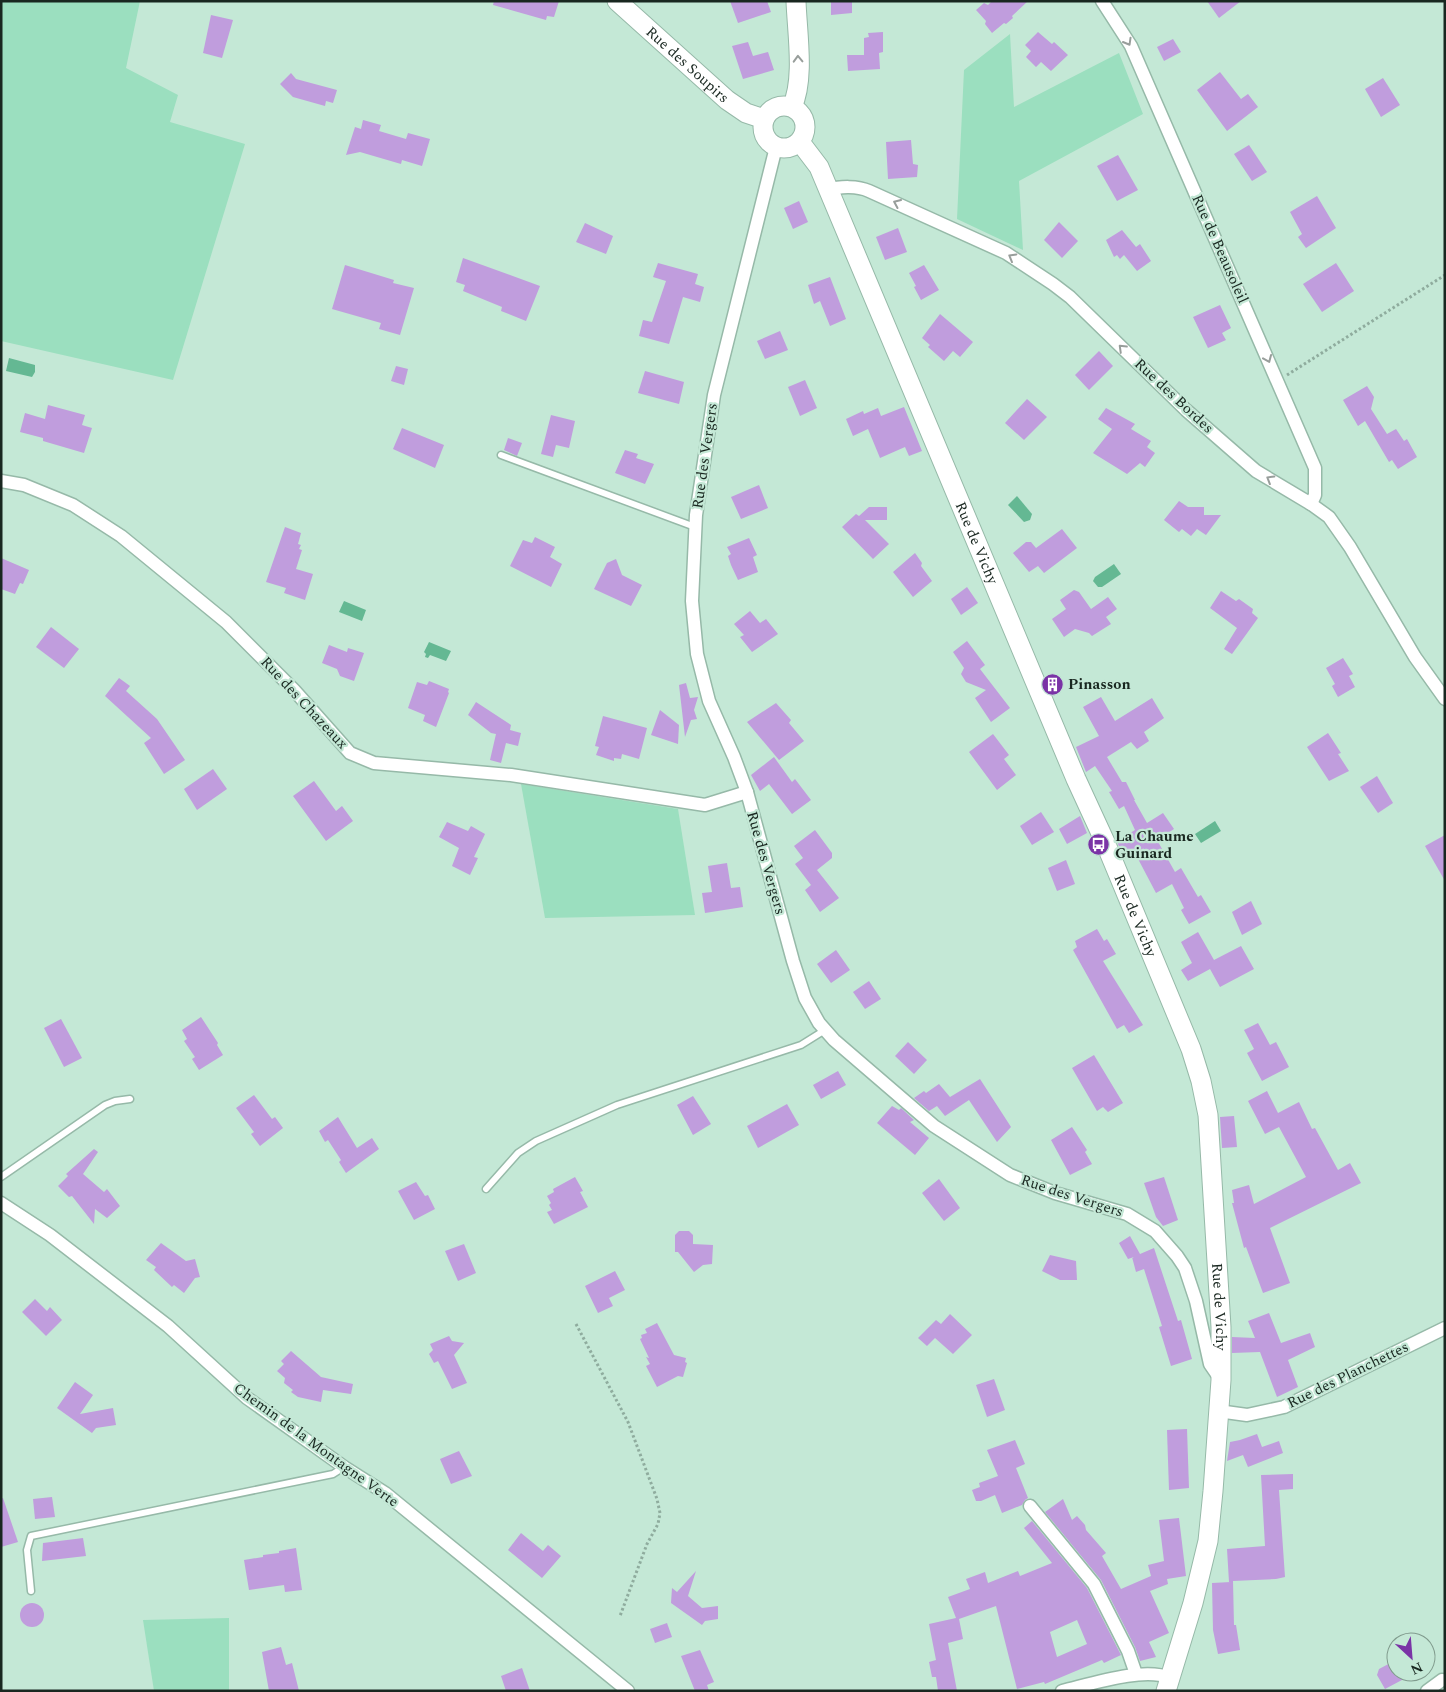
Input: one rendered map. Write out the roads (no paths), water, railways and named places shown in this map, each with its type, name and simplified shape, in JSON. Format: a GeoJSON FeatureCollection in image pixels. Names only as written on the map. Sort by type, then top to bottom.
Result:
{"type":"FeatureCollection","features":[{"type":"Feature","properties":{"kind":"street","name":"Rue des Soupirs"},"geometry":{"type":"LineString","coordinates":[[617,1],[726,100],[746,113],[764,119]]}},
{"type":"Feature","properties":{"kind":"street"},"geometry":{"type":"LineString","coordinates":[[792,107],[799,81],[796,1]]}},
{"type":"Feature","properties":{"kind":"street","name":"Rue de Beausoleil"},"geometry":{"type":"LineString","coordinates":[[1102,1],[1131,46],[1315,468],[1315,495],[1312,504]]}},
{"type":"Feature","properties":{"kind":"street"},"geometry":{"type":"LineString","coordinates":[[784,105],[792,107],[799,111],[804,118],[806,126],[804,135],[800,142],[793,147],[784,149],[776,147],[769,143],[764,136],[762,127],[764,119],[768,112],[775,107],[784,105]]}},
{"type":"Feature","properties":{"kind":"street","name":"Rue de Vichy"},"geometry":{"type":"LineString","coordinates":[[800,142],[819,167],[829,190],[1076,780],[1106,842],[1191,1049],[1201,1081],[1208,1115],[1221,1327],[1221,1380],[1208,1541],[1193,1603],[1167,1684]]}},
{"type":"Feature","properties":{"kind":"street","name":"Rue des Vergers"},"geometry":{"type":"LineString","coordinates":[[776,147],[714,395],[695,527],[692,601],[697,654],[709,701],[734,757],[746,792],[805,998],[819,1023],[834,1040],[934,1126],[1010,1176],[1055,1194],[1127,1214],[1155,1231],[1185,1268],[1196,1301],[1210,1364],[1221,1380]]}},
{"type":"Feature","properties":{"kind":"street","name":"Rue des Bordes"},"geometry":{"type":"LineString","coordinates":[[829,190],[835,188],[863,188],[1006,253],[1031,268],[1070,297],[1186,410],[1256,471],[1312,504],[1328,517],[1350,547],[1415,657],[1445,699]]}},
{"type":"Feature","properties":{"kind":"street","name":"Rue des Chazeaux"},"geometry":{"type":"LineString","coordinates":[[1,482],[24,485],[72,505],[121,536],[226,622],[294,690],[350,752],[374,763],[511,775],[705,805],[746,792]]}},
{"type":"Feature","properties":{"kind":"street","name":"Chemin de la Montagne Verte"},"geometry":{"type":"LineString","coordinates":[[1,1203],[50,1235],[168,1326],[247,1398],[344,1467],[385,1493],[628,1691]]}},
{"type":"Feature","properties":{"kind":"street","name":"Rue des Planchettes"},"geometry":{"type":"LineString","coordinates":[[1218,1412],[1246,1415],[1284,1407],[1445,1328]]}},
{"type":"Feature","properties":{"kind":"street"},"geometry":{"type":"LineString","coordinates":[[1030,1506],[1094,1584],[1128,1651],[1136,1674]]}},
{"type":"Feature","properties":{"kind":"street"},"geometry":{"type":"LineString","coordinates":[[1062,1691],[1136,1674],[1163,1676],[1167,1684]]}},
{"type":"Feature","properties":{"kind":"street"},"geometry":{"type":"LineString","coordinates":[[1426,1691],[1442,1680]]}},
{"type":"Feature","properties":{"kind":"lane"},"geometry":{"type":"LineString","coordinates":[[501,455],[695,527]]}},
{"type":"Feature","properties":{"kind":"lane"},"geometry":{"type":"LineString","coordinates":[[486,1189],[518,1153],[536,1141],[617,1105],[801,1045],[825,1030]]}},
{"type":"Feature","properties":{"kind":"lane"},"geometry":{"type":"LineString","coordinates":[[1,1177],[105,1105],[115,1101],[130,1099]]}},
{"type":"Feature","properties":{"kind":"lane"},"geometry":{"type":"LineString","coordinates":[[31,1591],[27,1550],[31,1536],[333,1474],[344,1467]]}},
{"type":"Feature","properties":{"kind":"place","name":"Pinasson"},"geometry":{"type":"Point","coordinates":[1052,684]}},
{"type":"Feature","properties":{"kind":"place","name":"La Chaume Guinard"},"geometry":{"type":"Point","coordinates":[1099,845]}}]}
